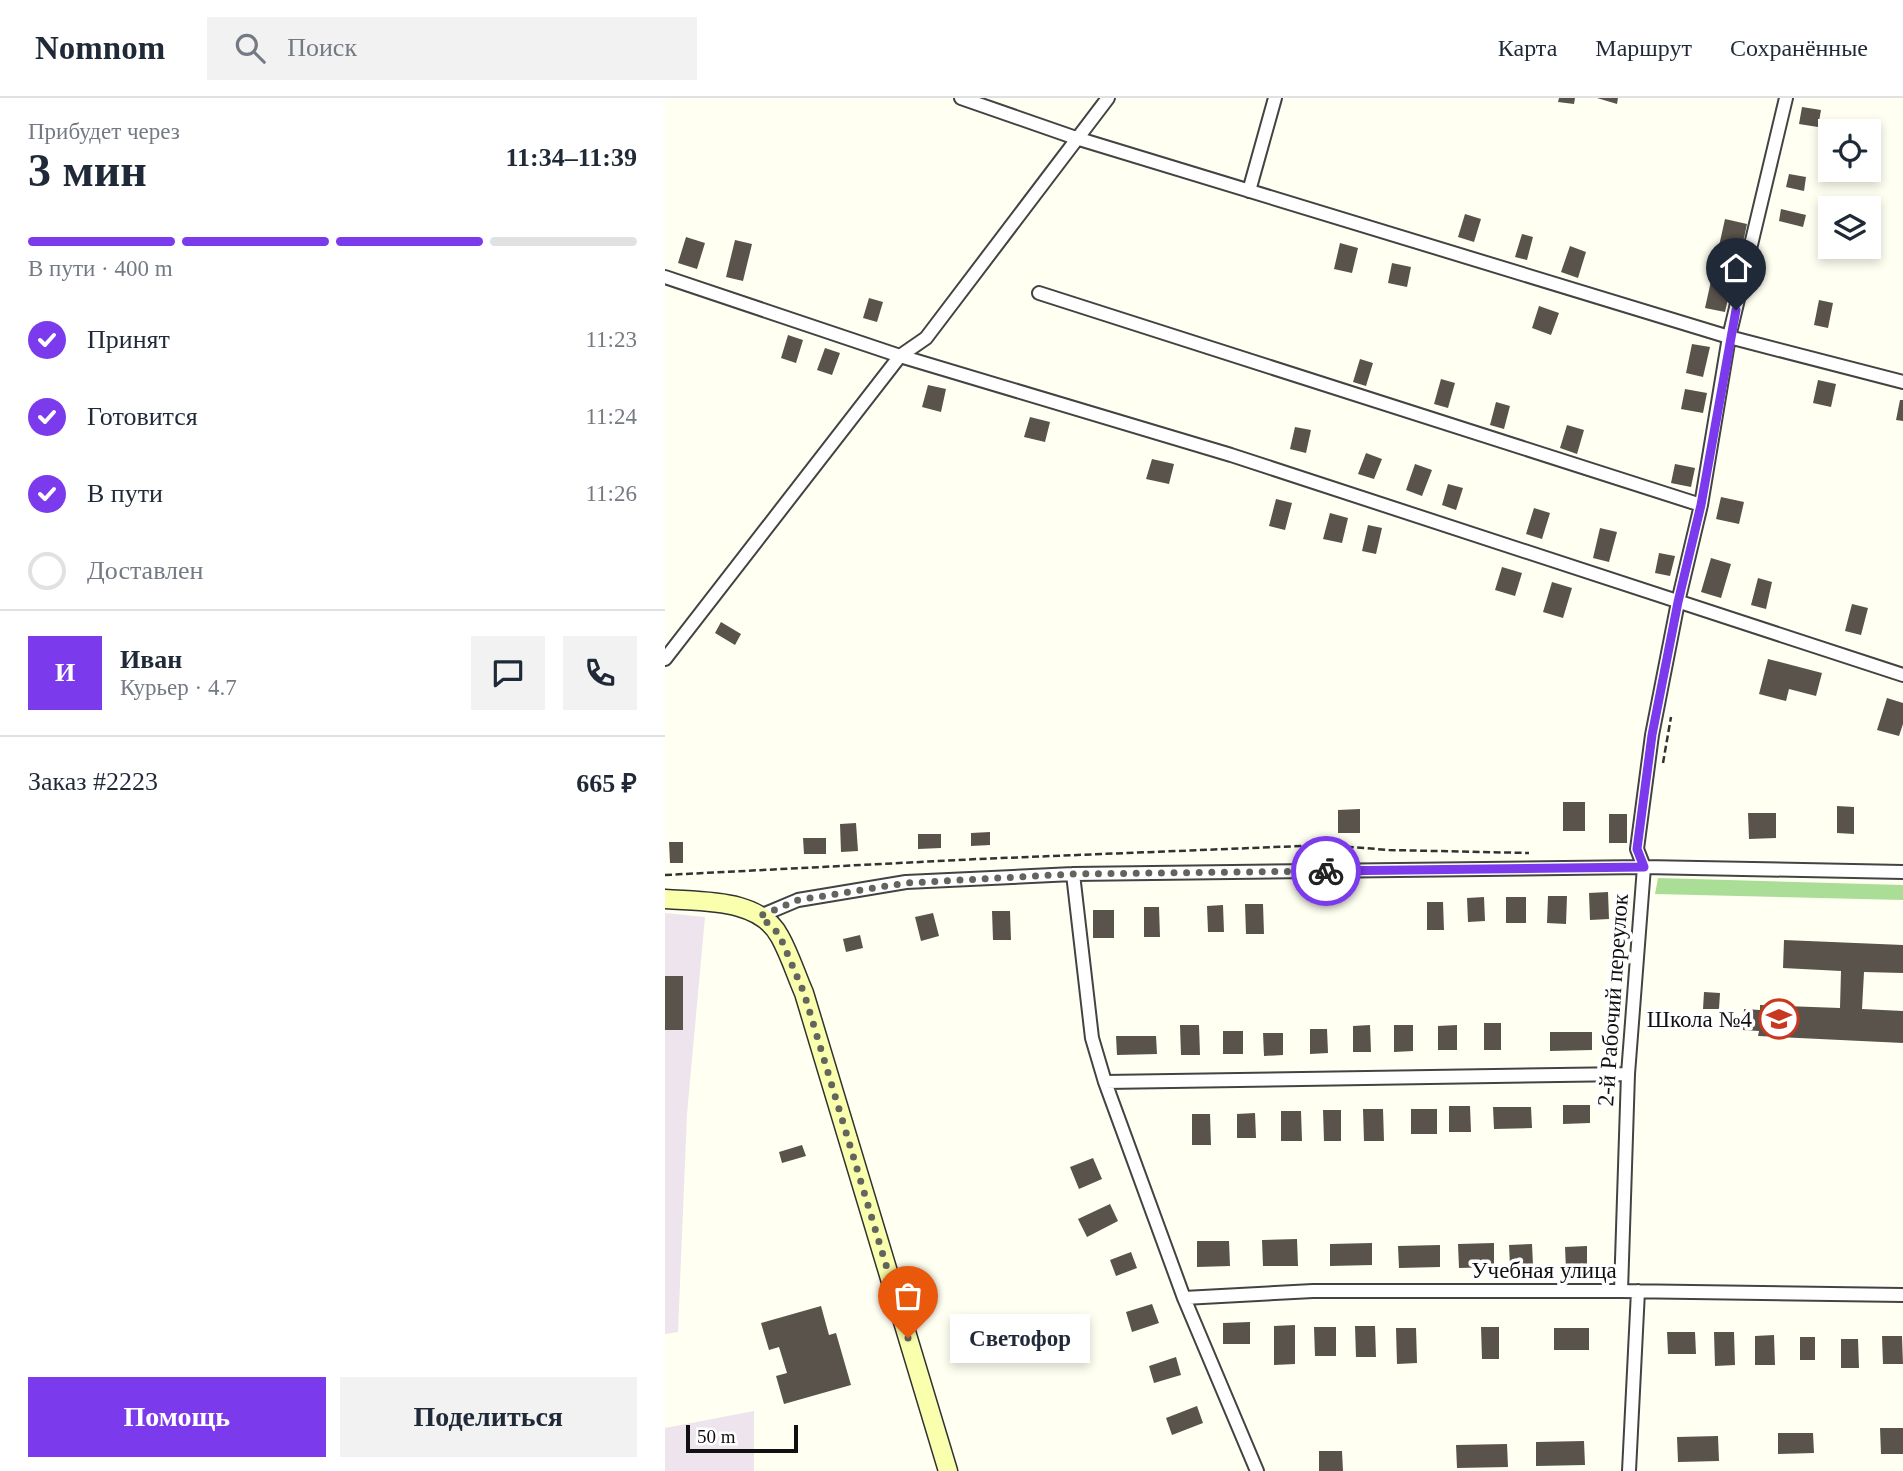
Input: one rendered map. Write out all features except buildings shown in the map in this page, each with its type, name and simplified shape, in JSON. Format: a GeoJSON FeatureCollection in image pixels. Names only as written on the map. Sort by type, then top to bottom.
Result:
{"type":"FeatureCollection","features":[{"type":"Feature","properties":{"kind":"street"},"geometry":{"type":"LineString","coordinates":[[961,98],[1076,138],[1729,337],[1903,382]]}},
{"type":"Feature","properties":{"kind":"street"},"geometry":{"type":"LineString","coordinates":[[665,659],[900,356],[926,338],[1108,98]]}},
{"type":"Feature","properties":{"kind":"street"},"geometry":{"type":"LineString","coordinates":[[1249,191],[1275,98]]}},
{"type":"Feature","properties":{"kind":"street","name":"2-й Рабочий переулок"},"geometry":{"type":"LineString","coordinates":[[1621,1291],[1628,1074],[1644,867],[1637,849],[1652,735],[1678,602],[1701,505],[1729,337],[1786,98]]}},
{"type":"Feature","properties":{"kind":"street"},"geometry":{"type":"LineString","coordinates":[[665,277],[900,356],[1231,455],[1903,675]]}},
{"type":"Feature","properties":{"kind":"street"},"geometry":{"type":"LineString","coordinates":[[1039,293],[1701,505]]}},
{"type":"Feature","properties":{"kind":"street"},"geometry":{"type":"LineString","coordinates":[[760,916],[798,900],[906,883],[1073,874],[1644,867],[1903,872]]}},
{"type":"Feature","properties":{"kind":"street"},"geometry":{"type":"LineString","coordinates":[[1073,874],[1092,1038],[1105,1082],[1184,1298],[1257,1471]]}},
{"type":"Feature","properties":{"kind":"street"},"geometry":{"type":"LineString","coordinates":[[665,899],[722,904],[744,909],[760,916],[779,934],[804,993],[948,1471]]}},
{"type":"Feature","properties":{"kind":"street"},"geometry":{"type":"LineString","coordinates":[[1105,1082],[1628,1074]]}},
{"type":"Feature","properties":{"kind":"street","name":"Учебная улица"},"geometry":{"type":"LineString","coordinates":[[1184,1298],[1313,1291],[1638,1291],[1903,1295]]}},
{"type":"Feature","properties":{"kind":"street"},"geometry":{"type":"LineString","coordinates":[[1629,1471],[1638,1291]]}},
{"type":"Feature","properties":{"kind":"path"},"geometry":{"type":"LineString","coordinates":[[1663,766],[1672,712]]}},
{"type":"Feature","properties":{"kind":"path"},"geometry":{"type":"LineString","coordinates":[[665,876],[978,859],[1326,845],[1389,850],[1528,853]]}},
{"type":"Feature","properties":{"kind":"shaded area"},"geometry":{"type":"Polygon","coordinates":[[[665,913],[705,917],[687,1114],[678,1332],[665,1334],[665,913]]]}},
{"type":"Feature","properties":{"kind":"shaded area"},"geometry":{"type":"Polygon","coordinates":[[[754,1411],[754,1471],[665,1471],[665,1428],[754,1411]]]}},
{"type":"Feature","properties":{"kind":"green space"},"geometry":{"type":"Polygon","coordinates":[[[1658,878],[1903,885],[1903,900],[1655,894],[1658,878]]]}},
{"type":"Feature","properties":{"kind":"way so far"},"geometry":{"type":"LineString","coordinates":[[908,1338],[804,993],[779,934],[760,916],[798,900],[906,883],[1073,874],[1326,871]]}},
{"type":"Feature","properties":{"kind":"place","name":"Школа №4"},"geometry":{"type":"Point","coordinates":[1779,1019]}},
{"type":"Feature","properties":{"kind":"place","name":"Светофор"},"geometry":{"type":"Point","coordinates":[908,1338]}},
{"type":"Feature","properties":{"kind":"route"},"geometry":{"type":"LineString","coordinates":[[1326,871],[1644,867],[1637,849],[1652,735],[1678,602],[1701,505],[1729,337],[1736,310]]}}]}
